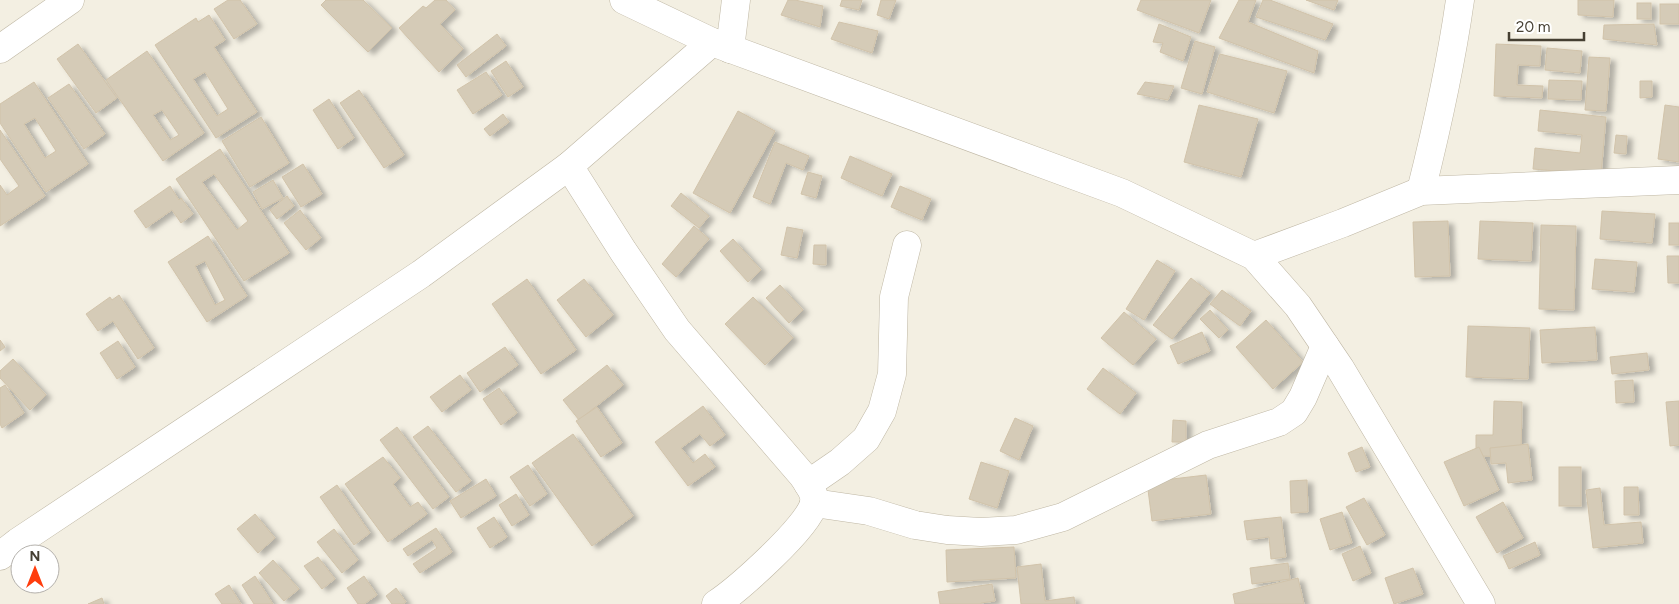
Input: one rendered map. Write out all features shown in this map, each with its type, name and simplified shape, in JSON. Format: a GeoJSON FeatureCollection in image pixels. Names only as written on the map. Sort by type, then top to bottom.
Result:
{"type":"FeatureCollection","features":[{"type":"Feature","properties":{"kind":"street"},"geometry":{"type":"LineString","coordinates":[[0,48],[70,0]]}},
{"type":"Feature","properties":{"kind":"street"},"geometry":{"type":"LineString","coordinates":[[624,0],[721,46],[1122,193],[1254,256],[1298,306],[1345,376],[1481,604]]}},
{"type":"Feature","properties":{"kind":"street"},"geometry":{"type":"LineString","coordinates":[[0,556],[420,274],[569,166],[721,46],[736,0]]}},
{"type":"Feature","properties":{"kind":"street"},"geometry":{"type":"LineString","coordinates":[[1421,190],[1438,122],[1454,44],[1460,0]]}},
{"type":"Feature","properties":{"kind":"street"},"geometry":{"type":"LineString","coordinates":[[569,166],[623,251],[677,330],[803,476],[811,493],[810,513],[782,546],[756,571],[716,604]]}},
{"type":"Feature","properties":{"kind":"street"},"geometry":{"type":"LineString","coordinates":[[1254,256],[1343,224],[1421,190],[1679,180]]}},
{"type":"Feature","properties":{"kind":"street"},"geometry":{"type":"LineString","coordinates":[[811,493],[840,462],[866,439],[882,411],[892,374],[894,297],[907,245]]}},
{"type":"Feature","properties":{"kind":"street"},"geometry":{"type":"LineString","coordinates":[[811,493],[915,525],[947,530],[981,532],[1016,530],[1063,517],[1208,445],[1280,422],[1294,412],[1304,398],[1325,346]]}},
{"type":"Feature","properties":{"kind":"building"},"geometry":{"type":"Polygon","coordinates":[[[228,0],[240,0],[257,24],[234,39],[214,9],[228,0]]]}},
{"type":"Feature","properties":{"kind":"building"},"geometry":{"type":"Polygon","coordinates":[[[326,0],[363,0],[392,28],[368,52],[321,5],[326,0]]]}},
{"type":"Feature","properties":{"kind":"building"},"geometry":{"type":"Polygon","coordinates":[[[435,0],[446,0],[455,10],[440,24],[463,49],[439,72],[399,28],[423,6],[426,8],[435,0]]]}},
{"type":"Feature","properties":{"kind":"building"},"geometry":{"type":"Polygon","coordinates":[[[788,0],[823,6],[820,27],[781,15],[788,0]]]}},
{"type":"Feature","properties":{"kind":"building"},"geometry":{"type":"Polygon","coordinates":[[[842,0],[862,0],[859,10],[840,6],[842,0]]]}},
{"type":"Feature","properties":{"kind":"building"},"geometry":{"type":"Polygon","coordinates":[[[881,0],[896,0],[889,19],[877,15],[881,0]]]}},
{"type":"Feature","properties":{"kind":"building"},"geometry":{"type":"Polygon","coordinates":[[[1141,0],[1211,0],[1199,33],[1137,10],[1141,0]]]}},
{"type":"Feature","properties":{"kind":"building"},"geometry":{"type":"Polygon","coordinates":[[[1239,0],[1256,0],[1248,22],[1318,51],[1314,73],[1219,38],[1239,0]]]}},
{"type":"Feature","properties":{"kind":"building"},"geometry":{"type":"Polygon","coordinates":[[[1263,0],[1270,0],[1333,24],[1325,40],[1256,17],[1263,0]]]}},
{"type":"Feature","properties":{"kind":"building"},"geometry":{"type":"Polygon","coordinates":[[[1306,0],[1338,0],[1334,10],[1306,0]]]}},
{"type":"Feature","properties":{"kind":"building"},"geometry":{"type":"Polygon","coordinates":[[[1578,0],[1614,0],[1613,17],[1578,15],[1578,0]]]}},
{"type":"Feature","properties":{"kind":"building"},"geometry":{"type":"Polygon","coordinates":[[[1637,3],[1651,3],[1651,19],[1637,19],[1637,3]]]}},
{"type":"Feature","properties":{"kind":"building"},"geometry":{"type":"Polygon","coordinates":[[[1660,4],[1679,4],[1679,24],[1660,24],[1660,4]]]}},
{"type":"Feature","properties":{"kind":"building"},"geometry":{"type":"Polygon","coordinates":[[[209,15],[225,40],[214,47],[257,112],[216,138],[155,45],[196,18],[198,22],[209,15]],[[205,72],[193,79],[217,116],[228,109],[205,72]]]}},
{"type":"Feature","properties":{"kind":"building"},"geometry":{"type":"Polygon","coordinates":[[[839,22],[878,31],[872,53],[831,39],[839,22]]]}},
{"type":"Feature","properties":{"kind":"building"},"geometry":{"type":"Polygon","coordinates":[[[1159,24],[1191,37],[1183,61],[1160,52],[1163,43],[1153,42],[1159,24]]]}},
{"type":"Feature","properties":{"kind":"building"},"geometry":{"type":"Polygon","coordinates":[[[1654,24],[1657,45],[1603,39],[1604,25],[1654,24]]]}},
{"type":"Feature","properties":{"kind":"building"},"geometry":{"type":"Polygon","coordinates":[[[497,34],[506,46],[466,77],[457,65],[497,34]]]}},
{"type":"Feature","properties":{"kind":"building"},"geometry":{"type":"Polygon","coordinates":[[[1195,41],[1215,47],[1202,94],[1181,88],[1195,41]]]}},
{"type":"Feature","properties":{"kind":"building"},"geometry":{"type":"Polygon","coordinates":[[[78,44],[117,98],[96,113],[57,59],[78,44]]]}},
{"type":"Feature","properties":{"kind":"building"},"geometry":{"type":"Polygon","coordinates":[[[1496,44],[1541,46],[1540,66],[1518,65],[1517,85],[1543,86],[1542,98],[1494,96],[1496,44]]]}},
{"type":"Feature","properties":{"kind":"building"},"geometry":{"type":"Polygon","coordinates":[[[1547,48],[1582,51],[1580,73],[1545,70],[1547,48]]]}},
{"type":"Feature","properties":{"kind":"building"},"geometry":{"type":"Polygon","coordinates":[[[147,51],[204,133],[163,161],[106,80],[147,51]],[[162,110],[153,115],[170,140],[179,135],[162,110]]]}},
{"type":"Feature","properties":{"kind":"building"},"geometry":{"type":"Polygon","coordinates":[[[1220,54],[1287,71],[1274,113],[1207,92],[1220,54]]]}},
{"type":"Feature","properties":{"kind":"building"},"geometry":{"type":"Polygon","coordinates":[[[1589,57],[1610,58],[1606,111],[1585,110],[1589,57]]]}},
{"type":"Feature","properties":{"kind":"building"},"geometry":{"type":"Polygon","coordinates":[[[506,61],[523,87],[508,97],[491,71],[506,61]]]}},
{"type":"Feature","properties":{"kind":"building"},"geometry":{"type":"Polygon","coordinates":[[[486,72],[502,95],[473,114],[457,90],[486,72]]]}},
{"type":"Feature","properties":{"kind":"building"},"geometry":{"type":"Polygon","coordinates":[[[1549,80],[1582,81],[1581,100],[1548,99],[1549,80]]]}},
{"type":"Feature","properties":{"kind":"building"},"geometry":{"type":"Polygon","coordinates":[[[1640,81],[1652,81],[1652,97],[1640,98],[1640,81]]]}},
{"type":"Feature","properties":{"kind":"building"},"geometry":{"type":"Polygon","coordinates":[[[34,82],[88,164],[46,192],[0,123],[0,104],[34,82]],[[35,118],[24,124],[45,158],[56,151],[35,118]]]}},
{"type":"Feature","properties":{"kind":"building"},"geometry":{"type":"Polygon","coordinates":[[[1145,82],[1174,86],[1168,100],[1137,94],[1145,82]]]}},
{"type":"Feature","properties":{"kind":"building"},"geometry":{"type":"Polygon","coordinates":[[[69,84],[105,134],[84,149],[48,98],[69,84]]]}},
{"type":"Feature","properties":{"kind":"building"},"geometry":{"type":"Polygon","coordinates":[[[359,90],[404,155],[384,168],[340,103],[359,90]]]}},
{"type":"Feature","properties":{"kind":"building"},"geometry":{"type":"Polygon","coordinates":[[[329,99],[354,138],[338,149],[313,110],[329,99]]]}},
{"type":"Feature","properties":{"kind":"building"},"geometry":{"type":"Polygon","coordinates":[[[1199,105],[1258,119],[1241,177],[1184,162],[1199,105]]]}},
{"type":"Feature","properties":{"kind":"building"},"geometry":{"type":"Polygon","coordinates":[[[1665,105],[1679,107],[1679,162],[1658,159],[1665,105]]]}},
{"type":"Feature","properties":{"kind":"building"},"geometry":{"type":"Polygon","coordinates":[[[1540,110],[1606,117],[1601,175],[1533,169],[1535,148],[1580,153],[1582,135],[1538,131],[1540,110]]]}},
{"type":"Feature","properties":{"kind":"building"},"geometry":{"type":"Polygon","coordinates":[[[738,111],[775,131],[730,213],[693,193],[738,111]]]}},
{"type":"Feature","properties":{"kind":"building"},"geometry":{"type":"Polygon","coordinates":[[[503,114],[509,122],[490,136],[484,129],[503,114]]]}},
{"type":"Feature","properties":{"kind":"building"},"geometry":{"type":"Polygon","coordinates":[[[261,117],[289,163],[250,187],[222,141],[261,117]]]}},
{"type":"Feature","properties":{"kind":"building"},"geometry":{"type":"Polygon","coordinates":[[[0,130],[45,196],[0,226],[0,185],[7,195],[19,186],[0,159],[0,130]]]}},
{"type":"Feature","properties":{"kind":"building"},"geometry":{"type":"Polygon","coordinates":[[[1616,135],[1627,136],[1626,154],[1614,153],[1616,135]]]}},
{"type":"Feature","properties":{"kind":"building"},"geometry":{"type":"Polygon","coordinates":[[[775,142],[809,156],[803,170],[786,163],[770,204],[753,197],[775,142]]]}},
{"type":"Feature","properties":{"kind":"building"},"geometry":{"type":"Polygon","coordinates":[[[220,149],[289,253],[244,281],[176,179],[220,149]],[[214,174],[202,182],[237,230],[248,221],[214,174]]]}},
{"type":"Feature","properties":{"kind":"building"},"geometry":{"type":"Polygon","coordinates":[[[850,156],[892,174],[882,196],[841,178],[850,156]]]}},
{"type":"Feature","properties":{"kind":"building"},"geometry":{"type":"Polygon","coordinates":[[[303,164],[322,194],[301,207],[282,177],[303,164]]]}},
{"type":"Feature","properties":{"kind":"building"},"geometry":{"type":"Polygon","coordinates":[[[808,172],[822,176],[816,198],[801,194],[808,172]]]}},
{"type":"Feature","properties":{"kind":"building"},"geometry":{"type":"Polygon","coordinates":[[[273,180],[283,198],[262,209],[253,192],[273,180]]]}},
{"type":"Feature","properties":{"kind":"building"},"geometry":{"type":"Polygon","coordinates":[[[170,186],[179,200],[181,198],[193,214],[181,223],[172,210],[146,228],[134,211],[170,186]]]}},
{"type":"Feature","properties":{"kind":"building"},"geometry":{"type":"Polygon","coordinates":[[[900,186],[931,199],[922,220],[891,207],[900,186]]]}},
{"type":"Feature","properties":{"kind":"building"},"geometry":{"type":"Polygon","coordinates":[[[681,193],[709,216],[699,228],[671,206],[681,193]]]}},
{"type":"Feature","properties":{"kind":"building"},"geometry":{"type":"Polygon","coordinates":[[[287,196],[294,206],[277,219],[270,210],[287,196]]]}},
{"type":"Feature","properties":{"kind":"building"},"geometry":{"type":"Polygon","coordinates":[[[300,210],[321,238],[306,250],[284,223],[300,210]]]}},
{"type":"Feature","properties":{"kind":"building"},"geometry":{"type":"Polygon","coordinates":[[[1602,211],[1655,214],[1652,243],[1600,239],[1602,211]]]}},
{"type":"Feature","properties":{"kind":"building"},"geometry":{"type":"Polygon","coordinates":[[[1448,221],[1450,276],[1415,277],[1413,222],[1448,221]]]}},
{"type":"Feature","properties":{"kind":"building"},"geometry":{"type":"Polygon","coordinates":[[[1480,221],[1533,223],[1531,261],[1478,259],[1480,221]]]}},
{"type":"Feature","properties":{"kind":"building"},"geometry":{"type":"Polygon","coordinates":[[[1669,223],[1679,223],[1679,245],[1669,245],[1669,223]]]}},
{"type":"Feature","properties":{"kind":"building"},"geometry":{"type":"Polygon","coordinates":[[[1541,225],[1576,226],[1574,310],[1539,309],[1541,225]]]}},
{"type":"Feature","properties":{"kind":"building"},"geometry":{"type":"Polygon","coordinates":[[[694,226],[709,239],[676,277],[662,264],[694,226]]]}},
{"type":"Feature","properties":{"kind":"building"},"geometry":{"type":"Polygon","coordinates":[[[787,227],[803,230],[797,258],[781,255],[787,227]]]}},
{"type":"Feature","properties":{"kind":"building"},"geometry":{"type":"Polygon","coordinates":[[[208,236],[247,296],[207,322],[168,262],[208,236]],[[205,261],[195,266],[215,305],[225,300],[205,261]]]}},
{"type":"Feature","properties":{"kind":"building"},"geometry":{"type":"Polygon","coordinates":[[[733,239],[761,270],[748,282],[720,251],[733,239]]]}},
{"type":"Feature","properties":{"kind":"building"},"geometry":{"type":"Polygon","coordinates":[[[814,245],[826,245],[826,265],[813,264],[814,245]]]}},
{"type":"Feature","properties":{"kind":"building"},"geometry":{"type":"Polygon","coordinates":[[[1667,256],[1679,256],[1679,283],[1668,283],[1667,256]]]}},
{"type":"Feature","properties":{"kind":"building"},"geometry":{"type":"Polygon","coordinates":[[[1595,259],[1637,262],[1634,292],[1592,289],[1595,259]]]}},
{"type":"Feature","properties":{"kind":"building"},"geometry":{"type":"Polygon","coordinates":[[[1157,260],[1175,271],[1144,320],[1126,309],[1157,260]]]}},
{"type":"Feature","properties":{"kind":"building"},"geometry":{"type":"Polygon","coordinates":[[[1191,278],[1210,293],[1172,339],[1153,325],[1191,278]]]}},
{"type":"Feature","properties":{"kind":"building"},"geometry":{"type":"Polygon","coordinates":[[[527,279],[576,350],[541,374],[492,304],[527,279]]]}},
{"type":"Feature","properties":{"kind":"building"},"geometry":{"type":"Polygon","coordinates":[[[584,279],[613,315],[586,337],[557,300],[584,279]]]}},
{"type":"Feature","properties":{"kind":"building"},"geometry":{"type":"Polygon","coordinates":[[[780,285],[803,310],[789,323],[766,298],[780,285]]]}},
{"type":"Feature","properties":{"kind":"building"},"geometry":{"type":"Polygon","coordinates":[[[1222,290],[1251,311],[1240,326],[1210,304],[1222,290]]]}},
{"type":"Feature","properties":{"kind":"building"},"geometry":{"type":"Polygon","coordinates":[[[119,295],[154,348],[138,359],[113,321],[98,331],[86,314],[110,297],[112,300],[119,295]]]}},
{"type":"Feature","properties":{"kind":"building"},"geometry":{"type":"Polygon","coordinates":[[[753,297],[793,338],[765,365],[725,324],[753,297]]]}},
{"type":"Feature","properties":{"kind":"building"},"geometry":{"type":"Polygon","coordinates":[[[1210,310],[1228,330],[1219,338],[1200,319],[1210,310]]]}},
{"type":"Feature","properties":{"kind":"building"},"geometry":{"type":"Polygon","coordinates":[[[1124,312],[1156,339],[1133,365],[1101,338],[1124,312]]]}},
{"type":"Feature","properties":{"kind":"building"},"geometry":{"type":"Polygon","coordinates":[[[1266,320],[1303,362],[1273,389],[1236,347],[1266,320]]]}},
{"type":"Feature","properties":{"kind":"building"},"geometry":{"type":"Polygon","coordinates":[[[1468,326],[1530,328],[1528,379],[1466,377],[1468,326]]]}},
{"type":"Feature","properties":{"kind":"building"},"geometry":{"type":"Polygon","coordinates":[[[1595,327],[1597,360],[1542,363],[1540,330],[1595,327]]]}},
{"type":"Feature","properties":{"kind":"building"},"geometry":{"type":"Polygon","coordinates":[[[1202,332],[1210,351],[1178,364],[1170,346],[1202,332]]]}},
{"type":"Feature","properties":{"kind":"building"},"geometry":{"type":"Polygon","coordinates":[[[0,340],[5,347],[0,351],[0,340]]]}},
{"type":"Feature","properties":{"kind":"building"},"geometry":{"type":"Polygon","coordinates":[[[118,341],[135,367],[117,379],[100,353],[118,341]]]}},
{"type":"Feature","properties":{"kind":"building"},"geometry":{"type":"Polygon","coordinates":[[[505,347],[518,365],[480,392],[467,373],[505,347]]]}},
{"type":"Feature","properties":{"kind":"building"},"geometry":{"type":"Polygon","coordinates":[[[1647,353],[1649,370],[1612,374],[1610,357],[1647,353]]]}},
{"type":"Feature","properties":{"kind":"building"},"geometry":{"type":"Polygon","coordinates":[[[13,359],[46,395],[30,410],[0,378],[0,371],[13,359]]]}},
{"type":"Feature","properties":{"kind":"building"},"geometry":{"type":"Polygon","coordinates":[[[607,365],[623,385],[579,420],[563,400],[607,365]]]}},
{"type":"Feature","properties":{"kind":"building"},"geometry":{"type":"Polygon","coordinates":[[[1103,368],[1136,393],[1120,414],[1087,389],[1103,368]]]}},
{"type":"Feature","properties":{"kind":"building"},"geometry":{"type":"Polygon","coordinates":[[[460,375],[471,390],[442,412],[430,397],[460,375]]]}},
{"type":"Feature","properties":{"kind":"building"},"geometry":{"type":"Polygon","coordinates":[[[1633,380],[1634,402],[1616,403],[1615,381],[1633,380]]]}},
{"type":"Feature","properties":{"kind":"building"},"geometry":{"type":"Polygon","coordinates":[[[5,385],[24,413],[2,428],[0,424],[0,388],[5,385]]]}},
{"type":"Feature","properties":{"kind":"building"},"geometry":{"type":"Polygon","coordinates":[[[499,388],[517,413],[501,425],[483,399],[499,388]]]}},
{"type":"Feature","properties":{"kind":"building"},"geometry":{"type":"Polygon","coordinates":[[[1494,401],[1522,402],[1521,457],[1476,456],[1476,435],[1493,435],[1494,401]]]}},
{"type":"Feature","properties":{"kind":"building"},"geometry":{"type":"Polygon","coordinates":[[[1679,401],[1679,445],[1670,446],[1666,402],[1679,401]]]}},
{"type":"Feature","properties":{"kind":"building"},"geometry":{"type":"Polygon","coordinates":[[[703,406],[725,435],[710,446],[700,434],[681,448],[693,463],[705,454],[715,467],[688,486],[655,442],[703,406]]]}},
{"type":"Feature","properties":{"kind":"building"},"geometry":{"type":"Polygon","coordinates":[[[597,407],[622,443],[601,457],[576,421],[597,407]]]}},
{"type":"Feature","properties":{"kind":"building"},"geometry":{"type":"Polygon","coordinates":[[[1015,418],[1033,426],[1019,460],[1000,451],[1015,418]]]}},
{"type":"Feature","properties":{"kind":"building"},"geometry":{"type":"Polygon","coordinates":[[[1173,420],[1186,421],[1186,442],[1172,442],[1173,420]]]}},
{"type":"Feature","properties":{"kind":"building"},"geometry":{"type":"Polygon","coordinates":[[[428,426],[471,481],[456,492],[413,437],[428,426]]]}},
{"type":"Feature","properties":{"kind":"building"},"geometry":{"type":"Polygon","coordinates":[[[397,427],[449,497],[433,509],[380,440],[397,427]]]}},
{"type":"Feature","properties":{"kind":"building"},"geometry":{"type":"Polygon","coordinates":[[[573,434],[633,516],[592,546],[532,463],[573,434]]]}},
{"type":"Feature","properties":{"kind":"building"},"geometry":{"type":"Polygon","coordinates":[[[1528,444],[1532,480],[1508,483],[1506,463],[1491,464],[1490,448],[1528,444]]]}},
{"type":"Feature","properties":{"kind":"building"},"geometry":{"type":"Polygon","coordinates":[[[1362,447],[1370,467],[1356,472],[1348,453],[1362,447]]]}},
{"type":"Feature","properties":{"kind":"building"},"geometry":{"type":"Polygon","coordinates":[[[1479,447],[1499,490],[1464,506],[1444,462],[1479,447]]]}},
{"type":"Feature","properties":{"kind":"building"},"geometry":{"type":"Polygon","coordinates":[[[383,457],[400,478],[393,484],[410,507],[418,502],[427,514],[388,542],[345,484],[383,457]]]}},
{"type":"Feature","properties":{"kind":"building"},"geometry":{"type":"Polygon","coordinates":[[[981,462],[1009,471],[997,508],[969,499],[981,462]]]}},
{"type":"Feature","properties":{"kind":"building"},"geometry":{"type":"Polygon","coordinates":[[[528,465],[547,494],[530,506],[510,477],[528,465]]]}},
{"type":"Feature","properties":{"kind":"building"},"geometry":{"type":"Polygon","coordinates":[[[1559,467],[1581,467],[1581,506],[1559,506],[1559,467]]]}},
{"type":"Feature","properties":{"kind":"building"},"geometry":{"type":"Polygon","coordinates":[[[1206,475],[1211,514],[1152,521],[1147,482],[1206,475]]]}},
{"type":"Feature","properties":{"kind":"building"},"geometry":{"type":"Polygon","coordinates":[[[486,479],[496,496],[461,518],[450,501],[486,479]]]}},
{"type":"Feature","properties":{"kind":"building"},"geometry":{"type":"Polygon","coordinates":[[[1307,480],[1308,512],[1291,513],[1290,481],[1307,480]]]}},
{"type":"Feature","properties":{"kind":"building"},"geometry":{"type":"Polygon","coordinates":[[[337,485],[370,533],[354,545],[320,497],[337,485]]]}},
{"type":"Feature","properties":{"kind":"building"},"geometry":{"type":"Polygon","coordinates":[[[1624,487],[1638,487],[1639,515],[1624,515],[1624,487]]]}},
{"type":"Feature","properties":{"kind":"building"},"geometry":{"type":"Polygon","coordinates":[[[1600,488],[1604,525],[1641,522],[1643,543],[1593,548],[1586,490],[1600,488]]]}},
{"type":"Feature","properties":{"kind":"building"},"geometry":{"type":"Polygon","coordinates":[[[516,494],[529,515],[512,526],[499,505],[516,494]]]}},
{"type":"Feature","properties":{"kind":"building"},"geometry":{"type":"Polygon","coordinates":[[[1364,498],[1385,535],[1367,545],[1346,507],[1364,498]]]}},
{"type":"Feature","properties":{"kind":"building"},"geometry":{"type":"Polygon","coordinates":[[[1503,502],[1523,538],[1497,553],[1476,517],[1503,502]]]}},
{"type":"Feature","properties":{"kind":"building"},"geometry":{"type":"Polygon","coordinates":[[[1342,512],[1352,543],[1330,550],[1320,519],[1342,512]]]}},
{"type":"Feature","properties":{"kind":"building"},"geometry":{"type":"Polygon","coordinates":[[[255,514],[275,538],[258,553],[237,529],[255,514]]]}},
{"type":"Feature","properties":{"kind":"building"},"geometry":{"type":"Polygon","coordinates":[[[494,517],[507,537],[490,548],[477,528],[494,517]]]}},
{"type":"Feature","properties":{"kind":"building"},"geometry":{"type":"Polygon","coordinates":[[[1281,517],[1286,557],[1271,559],[1269,537],[1247,540],[1244,521],[1281,517]]]}},
{"type":"Feature","properties":{"kind":"building"},"geometry":{"type":"Polygon","coordinates":[[[436,528],[452,552],[420,573],[413,564],[437,548],[432,540],[408,556],[403,549],[436,528]]]}},
{"type":"Feature","properties":{"kind":"building"},"geometry":{"type":"Polygon","coordinates":[[[334,529],[358,560],[342,573],[317,542],[334,529]]]}},
{"type":"Feature","properties":{"kind":"building"},"geometry":{"type":"Polygon","coordinates":[[[1535,542],[1540,555],[1509,569],[1503,556],[1535,542]]]}},
{"type":"Feature","properties":{"kind":"building"},"geometry":{"type":"Polygon","coordinates":[[[1360,546],[1371,573],[1353,581],[1342,554],[1360,546]]]}},
{"type":"Feature","properties":{"kind":"building"},"geometry":{"type":"Polygon","coordinates":[[[1014,547],[1016,578],[947,582],[946,550],[1014,547]]]}},
{"type":"Feature","properties":{"kind":"building"},"geometry":{"type":"Polygon","coordinates":[[[318,557],[335,579],[322,589],[304,566],[318,557]]]}},
{"type":"Feature","properties":{"kind":"building"},"geometry":{"type":"Polygon","coordinates":[[[273,560],[299,589],[284,601],[259,573],[273,560]]]}},
{"type":"Feature","properties":{"kind":"building"},"geometry":{"type":"Polygon","coordinates":[[[1288,563],[1290,579],[1252,584],[1250,568],[1288,563]]]}},
{"type":"Feature","properties":{"kind":"building"},"geometry":{"type":"Polygon","coordinates":[[[1041,564],[1045,601],[1074,597],[1075,604],[1021,604],[1017,567],[1041,564]]]}},
{"type":"Feature","properties":{"kind":"building"},"geometry":{"type":"Polygon","coordinates":[[[1413,568],[1423,594],[1394,604],[1385,578],[1413,568]]]}},
{"type":"Feature","properties":{"kind":"building"},"geometry":{"type":"Polygon","coordinates":[[[255,576],[273,604],[254,604],[242,585],[255,576]]]}},
{"type":"Feature","properties":{"kind":"building"},"geometry":{"type":"Polygon","coordinates":[[[364,576],[377,595],[364,604],[358,604],[347,588],[364,576]]]}},
{"type":"Feature","properties":{"kind":"building"},"geometry":{"type":"Polygon","coordinates":[[[1298,578],[1304,604],[1235,604],[1233,594],[1298,578]]]}},
{"type":"Feature","properties":{"kind":"building"},"geometry":{"type":"Polygon","coordinates":[[[992,584],[995,601],[981,604],[940,604],[938,592],[992,584]]]}},
{"type":"Feature","properties":{"kind":"building"},"geometry":{"type":"Polygon","coordinates":[[[229,585],[241,604],[222,604],[215,594],[229,585]]]}},
{"type":"Feature","properties":{"kind":"building"},"geometry":{"type":"Polygon","coordinates":[[[396,588],[406,602],[403,604],[392,604],[386,596],[396,588]]]}},
{"type":"Feature","properties":{"kind":"building"},"geometry":{"type":"Polygon","coordinates":[[[102,598],[104,604],[88,604],[102,598]]]}}]}
